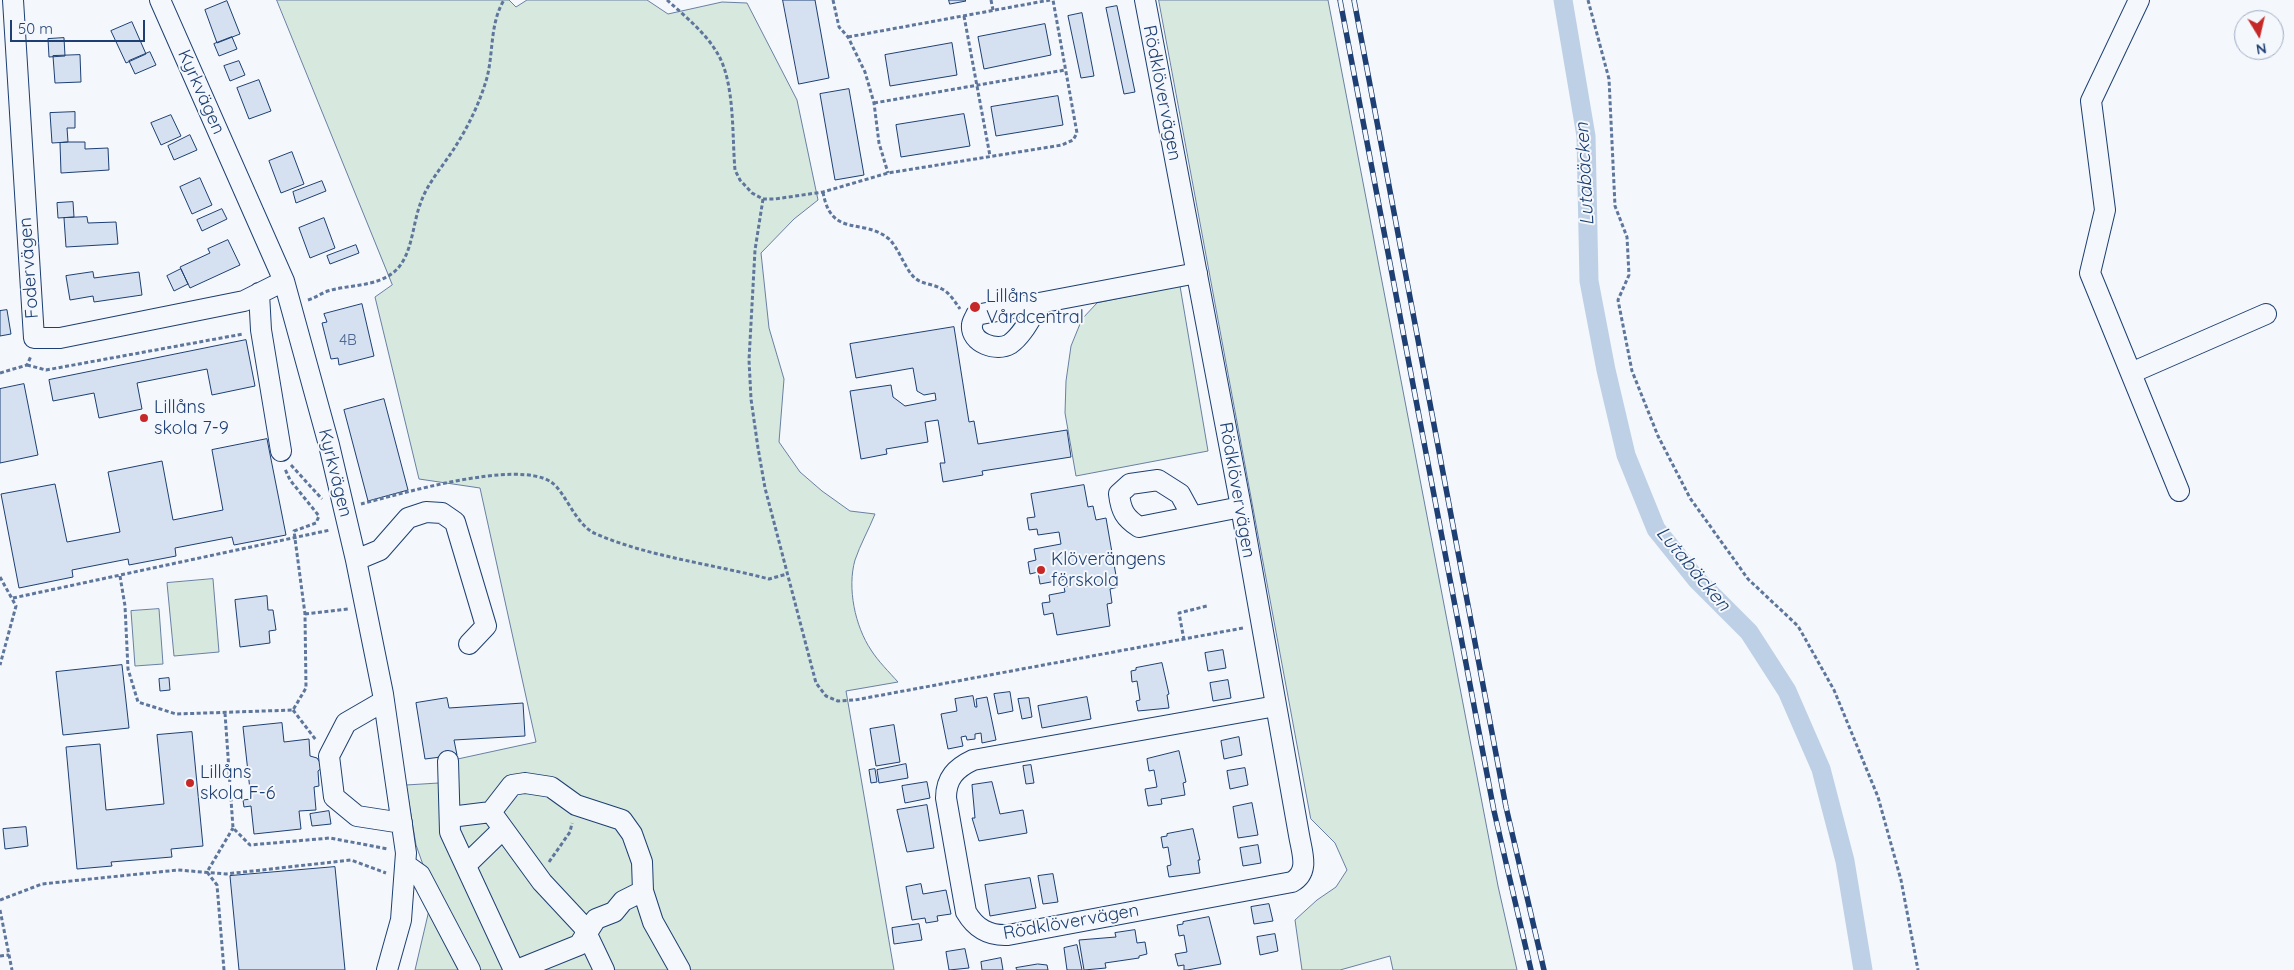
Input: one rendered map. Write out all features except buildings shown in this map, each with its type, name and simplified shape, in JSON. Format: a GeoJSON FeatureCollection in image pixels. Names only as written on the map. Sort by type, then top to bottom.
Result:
{"type":"FeatureCollection","features":[{"type":"Feature","properties":{"kind":"street","name":"Fodervägen"},"geometry":{"type":"LineString","coordinates":[[13,0],[34,338],[70,336],[244,301],[284,281]]}},
{"type":"Feature","properties":{"kind":"street","name":"Kyrkvägen"},"geometry":{"type":"LineString","coordinates":[[160,0],[284,281],[329,444],[366,607],[384,701],[402,823],[406,866],[401,920],[387,970]]}},
{"type":"Feature","properties":{"kind":"street","name":"Rödklövervägen"},"geometry":{"type":"LineString","coordinates":[[1145,0],[1241,507],[1262,624],[1304,869],[1300,877],[1292,882],[1008,935],[995,936],[985,932],[970,919],[966,912],[946,798],[946,787],[950,778],[959,767],[973,760],[1276,706]]}},
{"type":"Feature","properties":{"kind":"street"},"geometry":{"type":"LineString","coordinates":[[2139,0],[2091,101],[2105,210],[2090,273],[2179,491]]}},
{"type":"Feature","properties":{"kind":"street"},"geometry":{"type":"LineString","coordinates":[[1040,303],[1018,338],[1008,346],[998,348],[985,345],[973,335],[971,325],[976,315],[1040,303],[1197,274]]}},
{"type":"Feature","properties":{"kind":"street"},"geometry":{"type":"LineString","coordinates":[[259,293],[261,330],[281,451]]}},
{"type":"Feature","properties":{"kind":"street"},"geometry":{"type":"LineString","coordinates":[[2131,373],[2266,314]]}},
{"type":"Feature","properties":{"kind":"street"},"geometry":{"type":"LineString","coordinates":[[1192,516],[1241,507]]}},
{"type":"Feature","properties":{"kind":"street"},"geometry":{"type":"LineString","coordinates":[[356,560],[380,550],[391,535],[408,518],[426,512],[442,513],[454,522],[486,626],[469,644]]}},
{"type":"Feature","properties":{"kind":"street"},"geometry":{"type":"LineString","coordinates":[[384,701],[346,723],[329,756],[334,797],[357,816],[402,823]]}},
{"type":"Feature","properties":{"kind":"street"},"geometry":{"type":"LineString","coordinates":[[448,760],[450,832],[467,864],[516,970],[579,945],[596,920],[614,912],[623,901],[643,891]]}},
{"type":"Feature","properties":{"kind":"street"},"geometry":{"type":"LineString","coordinates":[[450,817],[491,812],[512,784],[525,782],[551,787],[576,805],[622,820],[632,834],[642,862],[643,891],[653,922],[680,970]]}},
{"type":"Feature","properties":{"kind":"street"},"geometry":{"type":"LineString","coordinates":[[491,812],[542,882],[582,926],[604,970]]}},
{"type":"Feature","properties":{"kind":"street"},"geometry":{"type":"LineString","coordinates":[[467,864],[503,829]]}},
{"type":"Feature","properties":{"kind":"street"},"geometry":{"type":"LineString","coordinates":[[406,866],[420,876],[470,970]]}},
{"type":"Feature","properties":{"kind":"path"},"geometry":{"type":"LineString","coordinates":[[304,301],[326,292],[373,282],[386,277],[401,264],[408,248],[421,201],[436,174],[456,146],[478,103],[487,79],[498,11],[504,0]]}},
{"type":"Feature","properties":{"kind":"path"},"geometry":{"type":"LineString","coordinates":[[667,0],[689,20],[720,57],[729,93],[735,170],[740,180],[752,193],[763,199],[823,192],[888,173],[1062,145],[1073,140],[1077,133],[1051,0],[848,37]]}},
{"type":"Feature","properties":{"kind":"path"},"geometry":{"type":"LineString","coordinates":[[833,0],[838,27],[848,37],[865,72],[874,103],[880,143],[888,173]]}},
{"type":"Feature","properties":{"kind":"path"},"geometry":{"type":"LineString","coordinates":[[991,0],[993,10]]}},
{"type":"Feature","properties":{"kind":"path"},"geometry":{"type":"LineString","coordinates":[[1588,0],[1609,79],[1616,206],[1627,238],[1629,275],[1618,300],[1632,371],[1658,436],[1690,498],[1748,578],[1798,626],[1834,690],[1878,796],[1901,880],[1918,970]]}},
{"type":"Feature","properties":{"kind":"path"},"geometry":{"type":"LineString","coordinates":[[964,16],[990,156]]}},
{"type":"Feature","properties":{"kind":"path"},"geometry":{"type":"LineString","coordinates":[[874,103],[1065,70]]}},
{"type":"Feature","properties":{"kind":"path"},"geometry":{"type":"LineString","coordinates":[[823,192],[828,211],[834,219],[845,225],[876,232],[884,236],[895,246],[912,275],[926,284],[942,288],[964,312],[976,315]]}},
{"type":"Feature","properties":{"kind":"path"},"geometry":{"type":"LineString","coordinates":[[763,199],[755,260],[750,360],[751,399],[765,488],[816,683],[826,696],[838,701],[984,677],[1046,663],[1184,640],[1262,624]]}},
{"type":"Feature","properties":{"kind":"path"},"geometry":{"type":"LineString","coordinates":[[0,373],[27,365],[46,370],[261,330]]}},
{"type":"Feature","properties":{"kind":"path"},"geometry":{"type":"LineString","coordinates":[[27,365],[34,338]]}},
{"type":"Feature","properties":{"kind":"path"},"geometry":{"type":"LineString","coordinates":[[281,451],[316,495],[329,505]]}},
{"type":"Feature","properties":{"kind":"path"},"geometry":{"type":"LineString","coordinates":[[281,451],[281,461],[290,480],[319,516],[316,523],[294,531],[305,614],[306,688],[293,710]]}},
{"type":"Feature","properties":{"kind":"path"},"geometry":{"type":"LineString","coordinates":[[353,506],[459,481],[497,475],[529,476],[552,482],[578,518],[593,533],[651,551],[769,579],[787,574]]}},
{"type":"Feature","properties":{"kind":"path"},"geometry":{"type":"LineString","coordinates":[[13,598],[330,532],[332,524]]}},
{"type":"Feature","properties":{"kind":"path"},"geometry":{"type":"LineString","coordinates":[[120,576],[125,606],[128,669],[138,702],[176,714],[293,710]]}},
{"type":"Feature","properties":{"kind":"path"},"geometry":{"type":"LineString","coordinates":[[0,577],[13,598],[15,614],[0,665]]}},
{"type":"Feature","properties":{"kind":"path"},"geometry":{"type":"LineString","coordinates":[[1184,640],[1179,613],[1207,606]]}},
{"type":"Feature","properties":{"kind":"path"},"geometry":{"type":"LineString","coordinates":[[305,614],[366,607]]}},
{"type":"Feature","properties":{"kind":"path"},"geometry":{"type":"LineString","coordinates":[[293,710],[329,756]]}},
{"type":"Feature","properties":{"kind":"path"},"geometry":{"type":"LineString","coordinates":[[207,872],[233,828],[225,713]]}},
{"type":"Feature","properties":{"kind":"path"},"geometry":{"type":"LineString","coordinates":[[542,882],[550,859],[570,832],[576,805]]}},
{"type":"Feature","properties":{"kind":"path"},"geometry":{"type":"LineString","coordinates":[[233,828],[250,844],[330,838],[406,866]]}},
{"type":"Feature","properties":{"kind":"path"},"geometry":{"type":"LineString","coordinates":[[0,900],[42,884],[178,870],[226,874],[351,860],[406,866]]}},
{"type":"Feature","properties":{"kind":"path"},"geometry":{"type":"LineString","coordinates":[[207,872],[217,885],[224,970]]}},
{"type":"Feature","properties":{"kind":"path"},"geometry":{"type":"LineString","coordinates":[[0,910],[12,970]]}},
{"type":"Feature","properties":{"kind":"path"},"geometry":{"type":"LineString","coordinates":[[0,956],[9,955]]}},
{"type":"Feature","properties":{"kind":"shaded area"},"geometry":{"type":"Polygon","coordinates":[[[277,0],[509,0],[516,7],[527,0],[647,0],[668,14],[722,2],[747,3],[797,100],[818,200],[794,219],[761,253],[769,328],[784,379],[779,442],[800,472],[822,491],[850,511],[875,514],[855,560],[852,594],[857,618],[865,640],[877,658],[898,682],[846,691],[894,970],[415,970],[433,893],[416,845],[406,785],[455,782],[453,760],[536,742],[480,488],[419,479],[375,297],[392,285],[277,0]]]}},
{"type":"Feature","properties":{"kind":"shaded area"},"geometry":{"type":"Polygon","coordinates":[[[1159,0],[1328,0],[1498,886],[1517,970],[1393,970],[1390,956],[1340,970],[1302,970],[1295,920],[1317,900],[1336,887],[1347,870],[1335,843],[1311,819],[1159,0]]]}},
{"type":"Feature","properties":{"kind":"shaded area"},"geometry":{"type":"Polygon","coordinates":[[[1180,286],[1208,451],[1076,476],[1065,413],[1066,381],[1071,346],[1082,319],[1097,303],[1180,286]]]}},
{"type":"Feature","properties":{"kind":"shaded area"},"geometry":{"type":"Polygon","coordinates":[[[213,579],[219,652],[174,656],[167,583],[213,579]]]}},
{"type":"Feature","properties":{"kind":"shaded area"},"geometry":{"type":"Polygon","coordinates":[[[159,609],[163,664],[135,666],[131,611],[159,609]]]}},
{"type":"Feature","properties":{"kind":"waterway","name":"Lutabäcken"},"geometry":{"type":"LineString","coordinates":[[1563,0],[1586,136],[1589,281],[1606,370],[1626,455],[1656,529],[1697,580],[1749,632],[1787,691],[1821,769],[1845,861],[1863,970]]}},
{"type":"Feature","properties":{"kind":"railway"},"geometry":{"type":"LineString","coordinates":[[1340,0],[1494,811],[1531,970]]}},
{"type":"Feature","properties":{"kind":"railway"},"geometry":{"type":"LineString","coordinates":[[1354,0],[1506,807],[1544,970]]}},
{"type":"Feature","properties":{"kind":"place","name":"Lillåns Vårdcentral"},"geometry":{"type":"Point","coordinates":[975,307]}},
{"type":"Feature","properties":{"kind":"place","name":"Lillåns skola 7-9"},"geometry":{"type":"Point","coordinates":[144,418]}},
{"type":"Feature","properties":{"kind":"place","name":"Klöverängens förskola"},"geometry":{"type":"Point","coordinates":[1041,570]}},
{"type":"Feature","properties":{"kind":"place","name":"Lillåns skola F-6"},"geometry":{"type":"Point","coordinates":[190,783]}}]}
